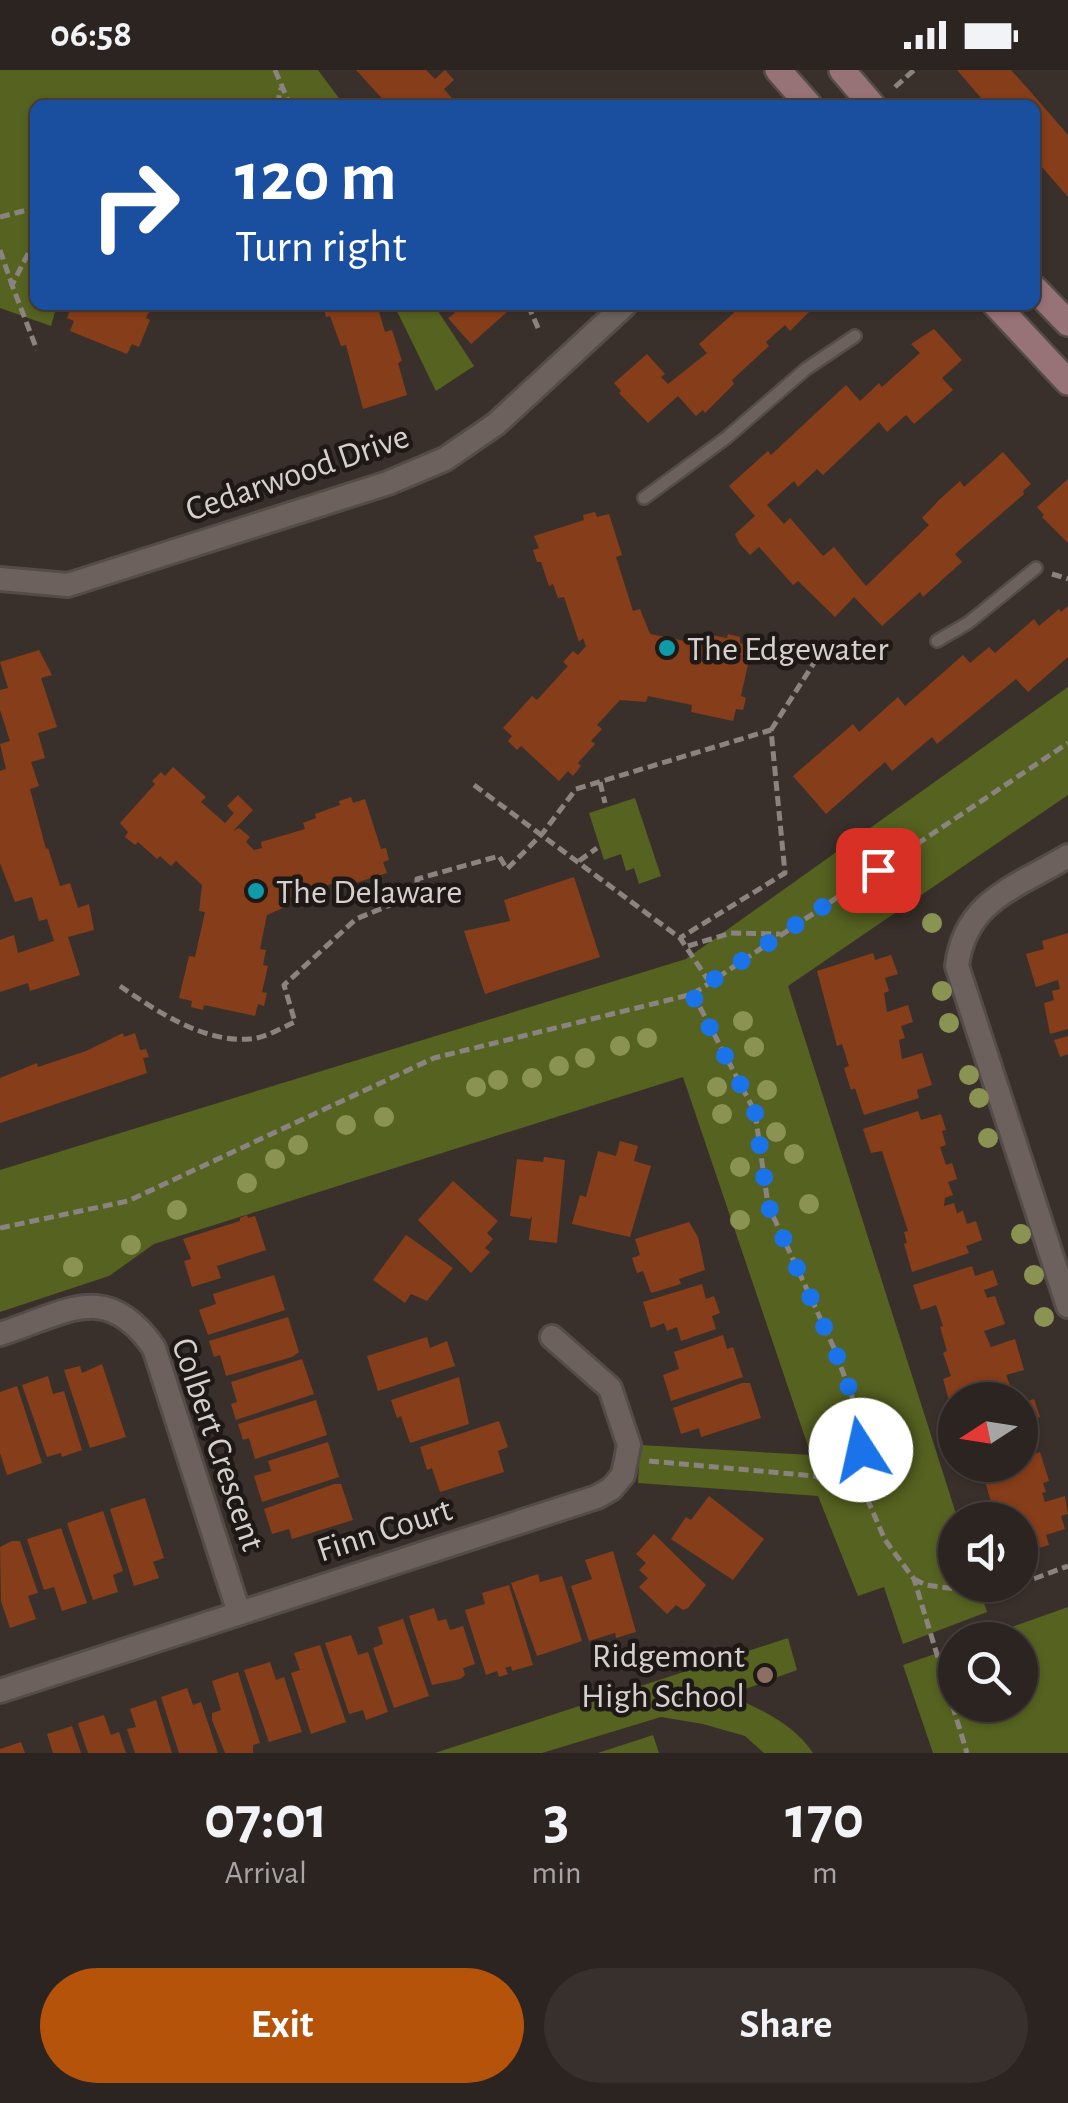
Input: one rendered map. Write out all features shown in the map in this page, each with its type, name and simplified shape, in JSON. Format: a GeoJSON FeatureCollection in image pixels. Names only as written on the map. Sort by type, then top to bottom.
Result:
{"type":"FeatureCollection","features":[{"type":"Feature","properties":{"kind":"main road"},"geometry":{"type":"LineString","coordinates":[[778,70],[805,100]]}},
{"type":"Feature","properties":{"kind":"main road"},"geometry":{"type":"LineString","coordinates":[[842,70],[860,100]]}},
{"type":"Feature","properties":{"kind":"main road"},"geometry":{"type":"LineString","coordinates":[[1040,294],[1068,323]]}},
{"type":"Feature","properties":{"kind":"main road"},"geometry":{"type":"LineString","coordinates":[[1001,310],[1068,382]]}},
{"type":"Feature","properties":{"kind":"street","name":"Cedarwood Drive"},"geometry":{"type":"LineString","coordinates":[[0,579],[68,585],[388,483],[445,459],[496,424],[620,310]]}},
{"type":"Feature","properties":{"kind":"street"},"geometry":{"type":"LineString","coordinates":[[1068,856],[982,906],[960,938],[958,966],[1068,1306]]}},
{"type":"Feature","properties":{"kind":"street","name":"Colbert Crescent"},"geometry":{"type":"LineString","coordinates":[[0,1334],[96,1304],[116,1309],[141,1329],[154,1348],[239,1613]]}},
{"type":"Feature","properties":{"kind":"street"},"geometry":{"type":"LineString","coordinates":[[552,1337],[610,1388],[629,1444],[628,1459]]}},
{"type":"Feature","properties":{"kind":"street","name":"Finn Court"},"geometry":{"type":"LineString","coordinates":[[0,1690],[597,1497],[623,1476],[628,1459]]}},
{"type":"Feature","properties":{"kind":"lane"},"geometry":{"type":"LineString","coordinates":[[644,498],[855,336]]}},
{"type":"Feature","properties":{"kind":"lane"},"geometry":{"type":"LineString","coordinates":[[936,641],[968,623],[1036,568]]}},
{"type":"Feature","properties":{"kind":"path"},"geometry":{"type":"LineString","coordinates":[[275,70],[288,100]]}},
{"type":"Feature","properties":{"kind":"path"},"geometry":{"type":"LineString","coordinates":[[895,87],[914,70]]}},
{"type":"Feature","properties":{"kind":"path"},"geometry":{"type":"LineString","coordinates":[[278,100],[282,86]]}},
{"type":"Feature","properties":{"kind":"path"},"geometry":{"type":"LineString","coordinates":[[0,217],[30,209]]}},
{"type":"Feature","properties":{"kind":"path"},"geometry":{"type":"LineString","coordinates":[[0,250],[37,350]]}},
{"type":"Feature","properties":{"kind":"path"},"geometry":{"type":"LineString","coordinates":[[12,285],[30,250]]}},
{"type":"Feature","properties":{"kind":"path"},"geometry":{"type":"LineString","coordinates":[[530,310],[538,330]]}},
{"type":"Feature","properties":{"kind":"path"},"geometry":{"type":"LineString","coordinates":[[680,938],[785,873],[771,730],[814,662]]}},
{"type":"Feature","properties":{"kind":"path"},"geometry":{"type":"LineString","coordinates":[[120,986],[148,1006],[215,1037],[253,1039],[295,1022],[284,985],[356,919],[417,894],[417,879],[499,856],[508,869],[542,834],[576,789],[771,730]]}},
{"type":"Feature","properties":{"kind":"path"},"geometry":{"type":"LineString","coordinates":[[0,1228],[128,1200],[434,1058],[692,994],[1068,743]]}},
{"type":"Feature","properties":{"kind":"path"},"geometry":{"type":"LineString","coordinates":[[600,782],[606,803]]}},
{"type":"Feature","properties":{"kind":"path"},"geometry":{"type":"LineString","coordinates":[[474,785],[680,938],[710,983]]}},
{"type":"Feature","properties":{"kind":"path"},"geometry":{"type":"LineString","coordinates":[[579,861],[597,848]]}},
{"type":"Feature","properties":{"kind":"path"},"geometry":{"type":"LineString","coordinates":[[687,946],[730,933],[783,934]]}},
{"type":"Feature","properties":{"kind":"path"},"geometry":{"type":"LineString","coordinates":[[692,994],[755,1112],[768,1205],[852,1396],[869,1503],[885,1540],[914,1579],[967,1753]]}},
{"type":"Feature","properties":{"kind":"path"},"geometry":{"type":"LineString","coordinates":[[815,1476],[861,1450]]}},
{"type":"Feature","properties":{"kind":"path"},"geometry":{"type":"LineString","coordinates":[[628,1459],[815,1476],[869,1503]]}},
{"type":"Feature","properties":{"kind":"path"},"geometry":{"type":"LineString","coordinates":[[1038,1578],[1068,1566]]}},
{"type":"Feature","properties":{"kind":"path"},"geometry":{"type":"LineString","coordinates":[[914,1579],[938,1586]]}},
{"type":"Feature","properties":{"kind":"green space"},"geometry":{"type":"Polygon","coordinates":[[[0,70],[318,70],[340,100],[30,100],[30,310],[56,310],[51,326],[0,308],[0,70]]]}},
{"type":"Feature","properties":{"kind":"green space"},"geometry":{"type":"Polygon","coordinates":[[[396,310],[437,310],[474,366],[436,391],[396,310]]]}},
{"type":"Feature","properties":{"kind":"green space"},"geometry":{"type":"Polygon","coordinates":[[[1068,687],[1068,795],[788,986],[938,1457],[938,1482],[946,1482],[952,1502],[938,1502],[938,1602],[984,1602],[987,1612],[961,1622],[938,1622],[938,1631],[903,1644],[884,1587],[858,1596],[818,1496],[638,1483],[640,1445],[811,1455],[683,1077],[154,1244],[109,1276],[0,1312],[0,1170],[686,959],[1068,687]]]}},
{"type":"Feature","properties":{"kind":"green space"},"geometry":{"type":"Polygon","coordinates":[[[635,798],[661,876],[639,884],[634,868],[626,871],[621,854],[604,860],[589,813],[635,798]]]}},
{"type":"Feature","properties":{"kind":"green space"},"geometry":{"type":"Polygon","coordinates":[[[1068,1607],[1068,1753],[933,1753],[903,1665],[938,1653],[938,1722],[1038,1722],[1038,1622],[1026,1622],[1068,1607]]]}},
{"type":"Feature","properties":{"kind":"green space"},"geometry":{"type":"Polygon","coordinates":[[[788,1638],[797,1670],[729,1695],[786,1725],[813,1753],[764,1753],[745,1736],[661,1717],[542,1753],[435,1753],[788,1638]]]}},
{"type":"Feature","properties":{"kind":"green space"},"geometry":{"type":"Polygon","coordinates":[[[653,1735],[659,1753],[598,1753],[653,1735]]]}},
{"type":"Feature","properties":{"kind":"building"},"geometry":{"type":"Polygon","coordinates":[[[356,70],[426,70],[435,79],[445,70],[454,80],[444,89],[454,100],[383,100],[356,70]]]}},
{"type":"Feature","properties":{"kind":"building"},"geometry":{"type":"Polygon","coordinates":[[[957,70],[1011,70],[1038,100],[983,100],[957,70]]]}},
{"type":"Feature","properties":{"kind":"building"},"geometry":{"type":"Polygon","coordinates":[[[1040,103],[1068,135],[1068,197],[1040,165],[1040,103]]]}},
{"type":"Feature","properties":{"kind":"building"},"geometry":{"type":"Polygon","coordinates":[[[70,310],[150,310],[139,347],[132,344],[127,354],[70,331],[74,321],[67,318],[70,310]]]}},
{"type":"Feature","properties":{"kind":"building"},"geometry":{"type":"Polygon","coordinates":[[[324,310],[378,310],[385,332],[392,330],[407,395],[363,409],[346,345],[341,346],[330,316],[326,317],[324,310]]]}},
{"type":"Feature","properties":{"kind":"building"},"geometry":{"type":"Polygon","coordinates":[[[452,310],[507,312],[471,344],[448,318],[455,313],[452,310]]]}},
{"type":"Feature","properties":{"kind":"building"},"geometry":{"type":"Polygon","coordinates":[[[737,310],[811,310],[790,331],[785,325],[766,342],[769,346],[732,380],[734,384],[705,413],[703,410],[696,416],[678,396],[648,423],[614,383],[647,354],[665,374],[661,377],[668,384],[707,353],[699,344],[737,310]]]}},
{"type":"Feature","properties":{"kind":"building"},"geometry":{"type":"Polygon","coordinates":[[[934,329],[962,360],[942,378],[953,390],[914,424],[906,415],[887,432],[879,422],[823,475],[817,469],[798,487],[794,481],[767,505],[784,524],[790,518],[823,556],[834,547],[866,586],[929,525],[922,518],[939,500],[960,481],[964,487],[1003,452],[1031,484],[955,554],[962,562],[882,626],[854,597],[835,617],[798,581],[793,585],[759,547],[750,555],[739,543],[735,534],[755,516],[729,486],[768,451],[771,455],[846,385],[860,401],[879,383],[882,387],[920,353],[911,344],[934,329]]]}},
{"type":"Feature","properties":{"kind":"building"},"geometry":{"type":"Polygon","coordinates":[[[1068,479],[1068,543],[1037,507],[1068,479]]]}},
{"type":"Feature","properties":{"kind":"building","name":"The Edgewater"},"geometry":{"type":"Polygon","coordinates":[[[595,512],[597,517],[609,514],[622,555],[616,557],[633,611],[640,609],[650,634],[685,641],[686,635],[701,638],[702,633],[727,638],[728,634],[752,646],[741,696],[746,698],[743,710],[736,709],[733,721],[691,712],[692,705],[648,696],[646,702],[620,700],[597,725],[602,729],[578,763],[581,766],[573,776],[568,771],[559,781],[521,746],[517,750],[508,741],[512,736],[503,728],[532,696],[537,700],[568,666],[563,662],[573,651],[578,655],[586,646],[583,638],[579,642],[564,597],[558,598],[553,584],[549,586],[541,562],[537,562],[533,550],[539,548],[534,536],[584,520],[583,515],[595,512]]]}},
{"type":"Feature","properties":{"kind":"building"},"geometry":{"type":"Polygon","coordinates":[[[1068,606],[1068,657],[1028,692],[1016,679],[937,744],[932,737],[892,771],[885,762],[826,814],[793,776],[853,724],[859,732],[898,697],[905,706],[963,655],[970,663],[989,647],[995,653],[1034,619],[1039,626],[1068,606]]]}},
{"type":"Feature","properties":{"kind":"building"},"geometry":{"type":"Polygon","coordinates":[[[39,650],[52,675],[41,678],[57,727],[38,733],[45,758],[31,762],[39,786],[30,789],[60,886],[70,883],[78,908],[89,904],[94,930],[68,937],[80,975],[30,991],[28,983],[0,992],[0,940],[14,935],[18,953],[54,941],[47,919],[39,921],[32,897],[15,902],[0,863],[0,771],[6,769],[0,744],[10,741],[0,710],[0,690],[8,688],[0,662],[39,650]]]}},
{"type":"Feature","properties":{"kind":"building","name":"The Delaware"},"geometry":{"type":"Polygon","coordinates":[[[173,767],[206,797],[201,802],[225,823],[234,813],[227,806],[238,795],[253,810],[233,831],[239,828],[250,837],[246,842],[254,850],[262,848],[261,842],[305,829],[303,823],[316,818],[315,814],[351,797],[353,803],[365,799],[381,849],[386,848],[389,860],[383,862],[387,873],[346,886],[343,880],[290,898],[292,904],[267,915],[260,949],[266,950],[263,965],[268,966],[262,992],[267,993],[264,1006],[258,1004],[255,1016],[204,1005],[203,1010],[191,1007],[192,1001],[179,998],[189,956],[195,957],[205,912],[199,911],[202,885],[176,861],[171,866],[138,842],[135,845],[125,837],[128,832],[120,823],[155,784],[152,781],[161,772],[165,776],[173,767]]]}},
{"type":"Feature","properties":{"kind":"building"},"geometry":{"type":"Polygon","coordinates":[[[574,877],[600,957],[485,994],[464,931],[510,921],[504,900],[574,877]]]}},
{"type":"Feature","properties":{"kind":"building"},"geometry":{"type":"Polygon","coordinates":[[[1068,933],[1068,1029],[1050,1034],[1044,1003],[1054,1000],[1052,991],[1060,989],[1058,980],[1036,987],[1026,954],[1044,949],[1042,941],[1068,933]]]}},
{"type":"Feature","properties":{"kind":"building"},"geometry":{"type":"Polygon","coordinates":[[[873,953],[875,960],[891,955],[898,974],[885,978],[889,991],[884,993],[887,1012],[908,1005],[913,1022],[901,1026],[905,1038],[899,1040],[902,1059],[922,1053],[932,1085],[917,1090],[919,1098],[864,1115],[855,1088],[851,1090],[844,1068],[849,1066],[842,1044],[837,1046],[817,971],[873,953]]]}},
{"type":"Feature","properties":{"kind":"building"},"geometry":{"type":"Polygon","coordinates":[[[123,1033],[124,1037],[135,1033],[140,1050],[146,1049],[149,1057],[143,1058],[147,1073],[0,1123],[0,1078],[37,1063],[38,1067],[86,1051],[123,1033]]]}},
{"type":"Feature","properties":{"kind":"building"},"geometry":{"type":"Polygon","coordinates":[[[1068,1036],[1068,1054],[1060,1057],[1054,1040],[1068,1036]]]}},
{"type":"Feature","properties":{"kind":"building"},"geometry":{"type":"Polygon","coordinates":[[[918,1111],[921,1120],[941,1114],[946,1145],[940,1147],[946,1165],[952,1163],[957,1179],[948,1182],[953,1195],[945,1198],[944,1206],[954,1203],[957,1213],[963,1211],[967,1224],[976,1221],[982,1240],[966,1246],[969,1253],[912,1272],[904,1244],[904,1232],[908,1231],[882,1151],[871,1153],[863,1129],[918,1111]]]}},
{"type":"Feature","properties":{"kind":"building"},"geometry":{"type":"Polygon","coordinates":[[[620,1141],[638,1146],[634,1161],[651,1166],[630,1237],[572,1224],[580,1195],[586,1197],[598,1151],[616,1156],[620,1141]]]}},
{"type":"Feature","properties":{"kind":"building"},"geometry":{"type":"Polygon","coordinates":[[[544,1157],[565,1160],[557,1243],[529,1240],[532,1216],[510,1216],[517,1159],[543,1162],[544,1157]]]}},
{"type":"Feature","properties":{"kind":"building"},"geometry":{"type":"Polygon","coordinates":[[[453,1181],[498,1221],[487,1233],[493,1239],[485,1248],[490,1252],[471,1273],[418,1220],[453,1181]]]}},
{"type":"Feature","properties":{"kind":"building"},"geometry":{"type":"Polygon","coordinates":[[[247,1215],[255,1216],[266,1250],[217,1266],[221,1278],[192,1287],[184,1261],[191,1259],[183,1239],[240,1221],[247,1215]]]}},
{"type":"Feature","properties":{"kind":"building"},"geometry":{"type":"Polygon","coordinates":[[[689,1222],[698,1237],[705,1270],[679,1279],[681,1284],[651,1293],[643,1271],[637,1273],[632,1258],[640,1255],[635,1239],[689,1222]]]}},
{"type":"Feature","properties":{"kind":"building"},"geometry":{"type":"Polygon","coordinates":[[[406,1235],[453,1268],[427,1301],[411,1294],[405,1303],[373,1280],[406,1235]]]}},
{"type":"Feature","properties":{"kind":"building"},"geometry":{"type":"Polygon","coordinates":[[[972,1266],[975,1276],[993,1270],[998,1285],[984,1290],[987,1298],[995,1296],[1005,1324],[984,1331],[991,1347],[1015,1339],[1024,1370],[1006,1375],[1009,1382],[944,1382],[951,1376],[943,1353],[947,1351],[940,1327],[943,1326],[936,1305],[921,1310],[913,1285],[972,1266]]]}},
{"type":"Feature","properties":{"kind":"building"},"geometry":{"type":"Polygon","coordinates":[[[274,1275],[285,1310],[208,1335],[199,1310],[216,1304],[213,1294],[274,1275]]]}},
{"type":"Feature","properties":{"kind":"building"},"geometry":{"type":"Polygon","coordinates":[[[702,1284],[706,1299],[714,1296],[720,1313],[712,1316],[716,1329],[681,1341],[677,1327],[667,1331],[664,1323],[651,1328],[643,1302],[702,1284]]]}},
{"type":"Feature","properties":{"kind":"building"},"geometry":{"type":"Polygon","coordinates":[[[288,1317],[299,1352],[226,1376],[220,1355],[214,1357],[209,1341],[288,1317]]]}},
{"type":"Feature","properties":{"kind":"building"},"geometry":{"type":"Polygon","coordinates":[[[723,1335],[727,1349],[733,1347],[743,1377],[671,1401],[663,1375],[679,1369],[674,1352],[723,1335]]]}},
{"type":"Feature","properties":{"kind":"building"},"geometry":{"type":"Polygon","coordinates":[[[427,1337],[430,1348],[447,1341],[455,1366],[378,1391],[367,1356],[427,1337]]]}},
{"type":"Feature","properties":{"kind":"building"},"geometry":{"type":"Polygon","coordinates":[[[302,1359],[314,1394],[236,1420],[231,1404],[237,1402],[231,1382],[302,1359]]]}},
{"type":"Feature","properties":{"kind":"building"},"geometry":{"type":"Polygon","coordinates":[[[102,1364],[126,1437],[90,1448],[64,1370],[80,1366],[82,1373],[102,1364]]]}},
{"type":"Feature","properties":{"kind":"building"},"geometry":{"type":"Polygon","coordinates":[[[48,1376],[53,1394],[64,1391],[82,1450],[62,1457],[61,1453],[47,1457],[22,1385],[48,1376]]]}},
{"type":"Feature","properties":{"kind":"building"},"geometry":{"type":"Polygon","coordinates":[[[459,1377],[469,1424],[410,1443],[391,1400],[459,1377]]]}},
{"type":"Feature","properties":{"kind":"building"},"geometry":{"type":"Polygon","coordinates":[[[750,1383],[761,1418],[701,1437],[699,1428],[681,1434],[673,1408],[750,1383]]]}},
{"type":"Feature","properties":{"kind":"building"},"geometry":{"type":"Polygon","coordinates":[[[17,1386],[42,1463],[7,1475],[0,1453],[0,1392],[17,1386]]]}},
{"type":"Feature","properties":{"kind":"building"},"geometry":{"type":"Polygon","coordinates":[[[316,1400],[327,1435],[255,1459],[249,1438],[243,1440],[238,1424],[316,1400]]]}},
{"type":"Feature","properties":{"kind":"building"},"geometry":{"type":"Polygon","coordinates":[[[499,1421],[508,1447],[498,1451],[504,1472],[440,1492],[420,1447],[499,1421]]]}},
{"type":"Feature","properties":{"kind":"building"},"geometry":{"type":"Polygon","coordinates":[[[328,1442],[339,1477],[262,1502],[254,1476],[271,1471],[268,1461],[328,1442]]]}},
{"type":"Feature","properties":{"kind":"building"},"geometry":{"type":"Polygon","coordinates":[[[1040,1452],[1049,1481],[1043,1483],[1046,1492],[1042,1493],[1045,1502],[1065,1496],[1068,1514],[1061,1516],[1065,1529],[1046,1535],[1049,1545],[1038,1548],[1038,1502],[991,1502],[985,1482],[1038,1482],[1040,1452]]]}},
{"type":"Feature","properties":{"kind":"building"},"geometry":{"type":"Polygon","coordinates":[[[341,1484],[353,1520],[292,1539],[289,1529],[272,1534],[264,1509],[341,1484]]]}},
{"type":"Feature","properties":{"kind":"building"},"geometry":{"type":"Polygon","coordinates":[[[709,1496],[764,1539],[733,1580],[671,1539],[686,1517],[691,1520],[709,1496]]]}},
{"type":"Feature","properties":{"kind":"building"},"geometry":{"type":"Polygon","coordinates":[[[145,1498],[164,1558],[153,1562],[159,1578],[134,1586],[110,1509],[145,1498]]]}},
{"type":"Feature","properties":{"kind":"building"},"geometry":{"type":"Polygon","coordinates":[[[103,1511],[123,1571],[113,1575],[118,1592],[93,1600],[67,1523],[103,1511]]]}},
{"type":"Feature","properties":{"kind":"building"},"geometry":{"type":"Polygon","coordinates":[[[61,1528],[87,1603],[62,1611],[54,1587],[44,1590],[27,1539],[61,1528]]]}},
{"type":"Feature","properties":{"kind":"building"},"geometry":{"type":"Polygon","coordinates":[[[654,1534],[706,1585],[688,1608],[683,1610],[676,1605],[667,1614],[639,1587],[648,1578],[639,1570],[646,1563],[636,1554],[654,1534]]]}},
{"type":"Feature","properties":{"kind":"building"},"geometry":{"type":"Polygon","coordinates":[[[20,1541],[38,1593],[28,1596],[36,1619],[10,1628],[1,1601],[0,1547],[20,1541]]]}},
{"type":"Feature","properties":{"kind":"building"},"geometry":{"type":"Polygon","coordinates":[[[613,1551],[636,1632],[589,1641],[571,1586],[592,1579],[585,1560],[613,1551]]]}},
{"type":"Feature","properties":{"kind":"building"},"geometry":{"type":"Polygon","coordinates":[[[538,1574],[540,1582],[562,1576],[582,1641],[537,1656],[511,1583],[538,1574]]]}},
{"type":"Feature","properties":{"kind":"building"},"geometry":{"type":"Polygon","coordinates":[[[509,1585],[533,1665],[512,1671],[511,1666],[505,1668],[508,1674],[499,1677],[497,1671],[486,1675],[465,1610],[485,1604],[482,1593],[509,1585]]]}},
{"type":"Feature","properties":{"kind":"building"},"geometry":{"type":"Polygon","coordinates":[[[434,1608],[438,1621],[446,1619],[450,1630],[463,1626],[475,1664],[463,1668],[465,1675],[460,1679],[432,1685],[409,1616],[434,1608]]]}},
{"type":"Feature","properties":{"kind":"building"},"geometry":{"type":"Polygon","coordinates":[[[403,1619],[429,1696],[394,1708],[373,1648],[383,1644],[378,1627],[403,1619]]]}},
{"type":"Feature","properties":{"kind":"building"},"geometry":{"type":"Polygon","coordinates":[[[351,1635],[358,1655],[368,1652],[388,1712],[366,1720],[363,1710],[349,1714],[325,1643],[351,1635]]]}},
{"type":"Feature","properties":{"kind":"building"},"geometry":{"type":"Polygon","coordinates":[[[320,1645],[346,1722],[311,1734],[291,1673],[300,1670],[294,1653],[320,1645]]]}},
{"type":"Feature","properties":{"kind":"building"},"geometry":{"type":"Polygon","coordinates":[[[270,1662],[276,1680],[284,1677],[302,1732],[269,1742],[244,1670],[270,1662]]]}},
{"type":"Feature","properties":{"kind":"building"},"geometry":{"type":"Polygon","coordinates":[[[238,1672],[260,1743],[253,1745],[253,1753],[225,1753],[212,1720],[212,1713],[221,1710],[212,1681],[238,1672]]]}},
{"type":"Feature","properties":{"kind":"building"},"geometry":{"type":"Polygon","coordinates":[[[187,1688],[193,1705],[201,1702],[218,1753],[179,1753],[161,1697],[187,1688]]]}},
{"type":"Feature","properties":{"kind":"building"},"geometry":{"type":"Polygon","coordinates":[[[156,1700],[172,1753],[135,1753],[127,1729],[136,1727],[130,1709],[156,1700]]]}},
{"type":"Feature","properties":{"kind":"building"},"geometry":{"type":"Polygon","coordinates":[[[104,1715],[111,1735],[119,1732],[126,1753],[88,1753],[78,1723],[104,1715]]]}},
{"type":"Feature","properties":{"kind":"building"},"geometry":{"type":"Polygon","coordinates":[[[72,1726],[81,1753],[53,1753],[47,1734],[72,1726]]]}},
{"type":"Feature","properties":{"kind":"building"},"geometry":{"type":"Polygon","coordinates":[[[21,1742],[25,1753],[0,1753],[0,1749],[21,1742]]]}},
{"type":"Feature","properties":{"kind":"place","name":"The Edgewater"},"geometry":{"type":"Point","coordinates":[667,648]}},
{"type":"Feature","properties":{"kind":"place","name":"The Delaware"},"geometry":{"type":"Point","coordinates":[256,891]}},
{"type":"Feature","properties":{"kind":"place","name":"Ridgemont High School"},"geometry":{"type":"Point","coordinates":[765,1675]}},
{"type":"Feature","properties":{"kind":"route"},"geometry":{"type":"LineString","coordinates":[[861,1450],[852,1396],[834,1348],[768,1205],[755,1112],[692,994],[878,870]]}}]}
